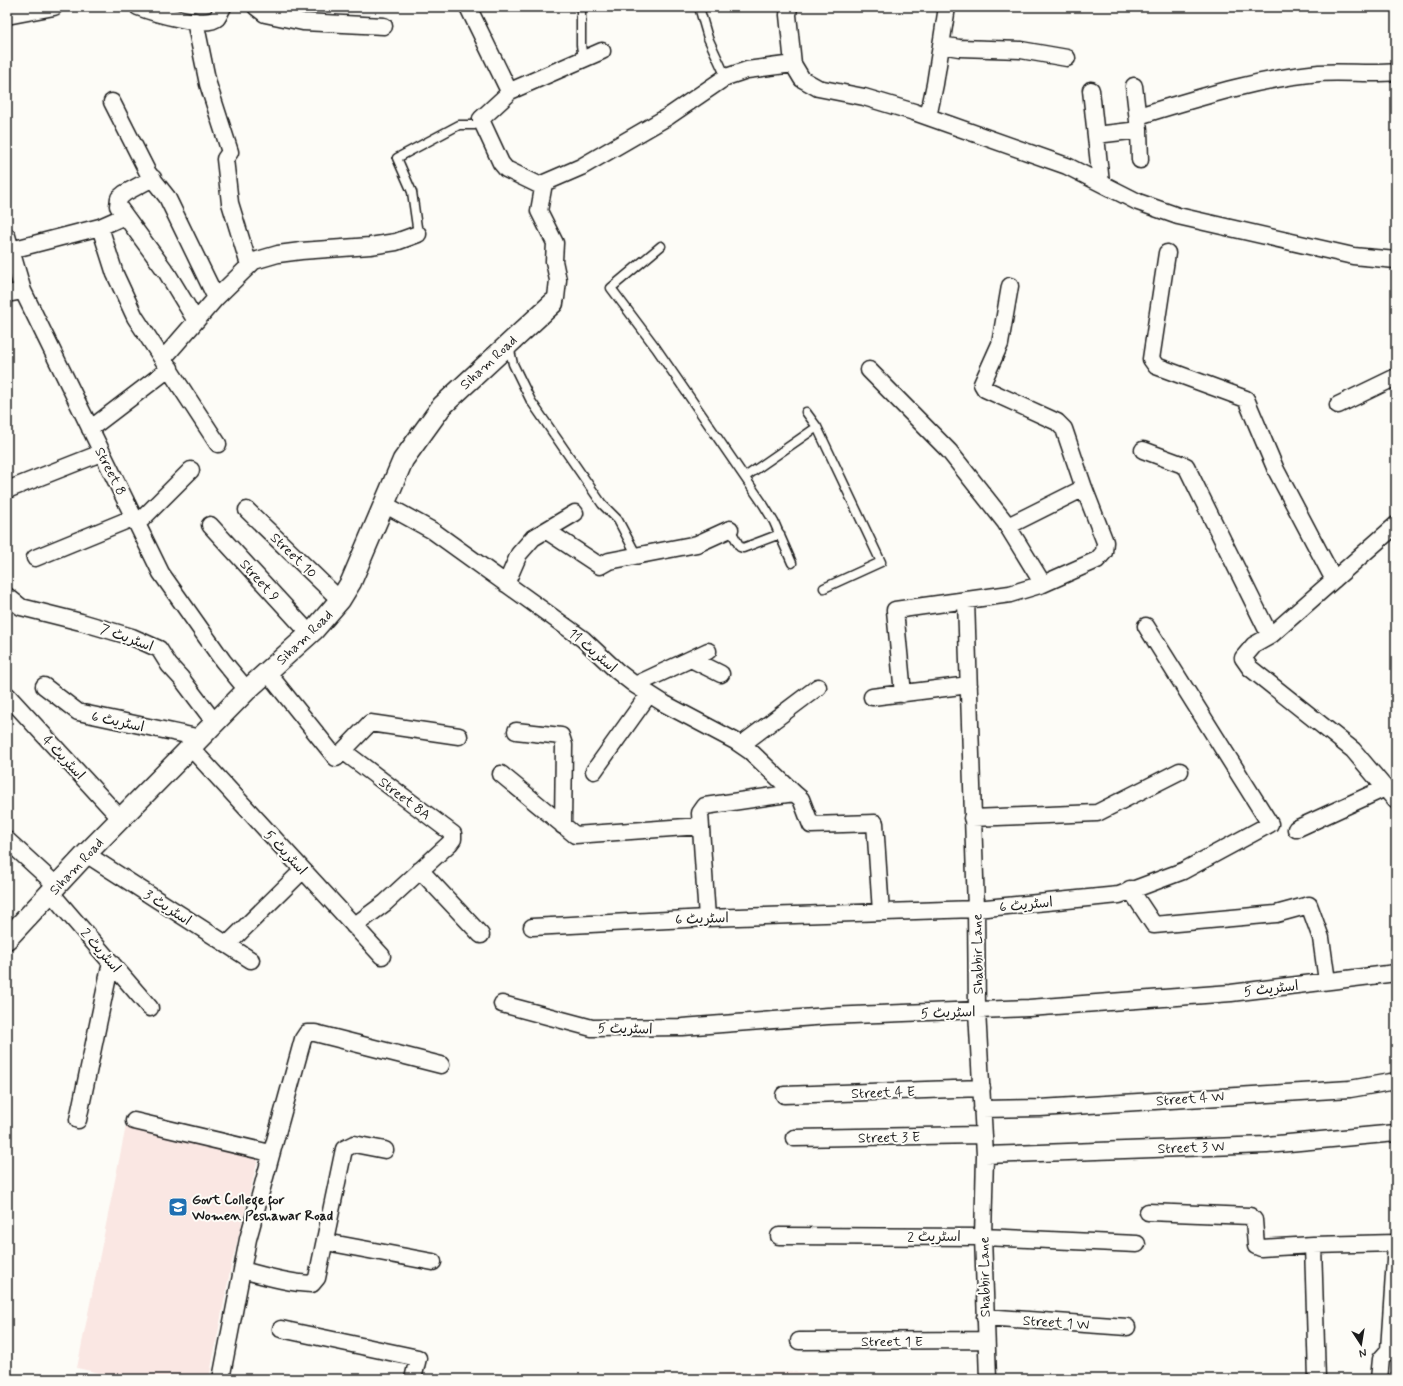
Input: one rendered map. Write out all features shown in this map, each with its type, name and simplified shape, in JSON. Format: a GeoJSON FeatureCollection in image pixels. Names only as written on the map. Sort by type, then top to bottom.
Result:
{"type":"FeatureCollection","features":[{"type":"Feature","properties":{"kind":"street"},"geometry":{"type":"LineString","coordinates":[[7,16],[54,7]]}},
{"type":"Feature","properties":{"kind":"street"},"geometry":{"type":"LineString","coordinates":[[138,7],[158,15],[195,21],[212,21],[217,18],[222,7]]}},
{"type":"Feature","properties":{"kind":"street"},"geometry":{"type":"LineString","coordinates":[[256,7],[265,14],[302,22],[384,26]]}},
{"type":"Feature","properties":{"kind":"street"},"geometry":{"type":"LineString","coordinates":[[468,7],[508,89],[508,92]]}},
{"type":"Feature","properties":{"kind":"street"},"geometry":{"type":"LineString","coordinates":[[789,7],[788,15],[793,64],[802,79],[818,88],[864,97],[928,117],[1067,166],[1138,202],[1178,216],[1353,256],[1396,260]]}},
{"type":"Feature","properties":{"kind":"street"},"geometry":{"type":"LineString","coordinates":[[928,117],[948,7]]}},
{"type":"Feature","properties":{"kind":"street"},"geometry":{"type":"LineString","coordinates":[[195,21],[208,84],[230,152],[225,159],[230,203],[250,266]]}},
{"type":"Feature","properties":{"kind":"street"},"geometry":{"type":"LineString","coordinates":[[941,45],[959,48],[1021,50],[1067,58]]}},
{"type":"Feature","properties":{"kind":"street"},"geometry":{"type":"LineString","coordinates":[[543,187],[506,169],[501,163],[482,119],[507,95],[508,92],[602,51]]}},
{"type":"Feature","properties":{"kind":"street"},"geometry":{"type":"LineString","coordinates":[[553,303],[556,298],[558,280],[554,262],[555,243],[539,211],[544,183],[581,167],[669,116],[726,77],[747,70],[793,64]]}},
{"type":"Feature","properties":{"kind":"street"},"geometry":{"type":"LineString","coordinates":[[1096,135],[1138,123],[1231,88],[1267,79],[1321,73],[1396,72]]}},
{"type":"Feature","properties":{"kind":"street"},"geometry":{"type":"LineString","coordinates":[[1134,86],[1140,160]]}},
{"type":"Feature","properties":{"kind":"street"},"geometry":{"type":"LineString","coordinates":[[1091,90],[1100,183]]}},
{"type":"Feature","properties":{"kind":"street"},"geometry":{"type":"LineString","coordinates":[[112,102],[148,173],[167,197],[216,298]]}},
{"type":"Feature","properties":{"kind":"street"},"geometry":{"type":"LineString","coordinates":[[153,178],[119,198],[118,206],[167,273],[196,321]]}},
{"type":"Feature","properties":{"kind":"street"},"geometry":{"type":"LineString","coordinates":[[9,243],[100,227],[125,216]]}},
{"type":"Feature","properties":{"kind":"street"},"geometry":{"type":"LineString","coordinates":[[100,227],[115,274],[136,317],[218,444]]}},
{"type":"Feature","properties":{"kind":"street"},"geometry":{"type":"LineString","coordinates":[[90,429],[166,363],[196,321],[216,298],[254,261],[278,254],[370,246],[396,242],[418,234]]}},
{"type":"Feature","properties":{"kind":"street","name":"Street 8"},"geometry":{"type":"LineString","coordinates":[[9,243],[23,291],[101,454],[136,520],[161,573],[223,661],[247,690]]}},
{"type":"Feature","properties":{"kind":"street"},"geometry":{"type":"LineString","coordinates":[[1166,253],[1150,360],[1162,369],[1246,399],[1276,470],[1334,580]]}},
{"type":"Feature","properties":{"kind":"street"},"geometry":{"type":"LineString","coordinates":[[903,694],[895,610],[1010,594],[1043,584],[1097,560],[1104,552],[1105,542],[1100,526],[1084,488],[1064,429],[1057,422],[985,389],[982,384],[1000,344],[1010,286]]}},
{"type":"Feature","properties":{"kind":"street"},"geometry":{"type":"LineString","coordinates":[[7,294],[23,291]]}},
{"type":"Feature","properties":{"kind":"street","name":"Siham Road"},"geometry":{"type":"LineString","coordinates":[[10,931],[54,889],[86,854],[247,690],[310,634],[340,600],[351,582],[403,460],[442,406],[553,303]]}},
{"type":"Feature","properties":{"kind":"street"},"geometry":{"type":"LineString","coordinates":[[869,370],[949,452],[1008,526],[1043,584]]}},
{"type":"Feature","properties":{"kind":"street"},"geometry":{"type":"LineString","coordinates":[[1338,405],[1396,377]]}},
{"type":"Feature","properties":{"kind":"street"},"geometry":{"type":"LineString","coordinates":[[1143,450],[1186,466],[1270,636]]}},
{"type":"Feature","properties":{"kind":"street"},"geometry":{"type":"LineString","coordinates":[[7,490],[101,454]]}},
{"type":"Feature","properties":{"kind":"street"},"geometry":{"type":"LineString","coordinates":[[35,558],[136,520],[191,470]]}},
{"type":"Feature","properties":{"kind":"street"},"geometry":{"type":"LineString","coordinates":[[1008,526],[1084,488]]}},
{"type":"Feature","properties":{"kind":"street","name":"اسٹریٹ 11"},"geometry":{"type":"LineString","coordinates":[[384,504],[432,531],[583,639],[617,671],[635,685],[676,711],[741,745],[751,752],[791,794],[801,799],[811,824],[875,823],[880,912]]}},
{"type":"Feature","properties":{"kind":"street","name":"Street 10"},"geometry":{"type":"LineString","coordinates":[[247,510],[340,600]]}},
{"type":"Feature","properties":{"kind":"street"},"geometry":{"type":"LineString","coordinates":[[506,584],[519,554],[526,545],[533,538],[575,513]]}},
{"type":"Feature","properties":{"kind":"street","name":"Street 9"},"geometry":{"type":"LineString","coordinates":[[210,525],[310,634]]}},
{"type":"Feature","properties":{"kind":"street"},"geometry":{"type":"LineString","coordinates":[[1296,829],[1392,796],[1353,750],[1250,668],[1243,658],[1254,645],[1270,636],[1396,525]]}},
{"type":"Feature","properties":{"kind":"street"},"geometry":{"type":"LineString","coordinates":[[547,531],[600,566],[609,561],[697,544],[730,529]]}},
{"type":"Feature","properties":{"kind":"street","name":"اسٹریٹ 7"},"geometry":{"type":"LineString","coordinates":[[7,596],[21,607],[103,628],[132,637],[159,649],[169,665],[181,678],[215,723]]}},
{"type":"Feature","properties":{"kind":"street","name":"Shabbir Lane"},"geometry":{"type":"LineString","coordinates":[[966,600],[978,1011],[985,1155],[983,1237],[985,1340],[988,1379]]}},
{"type":"Feature","properties":{"kind":"street","name":"اسٹریٹ 6"},"geometry":{"type":"LineString","coordinates":[[532,927],[707,918],[976,908],[1119,895],[1130,889],[1184,870],[1270,824],[1146,626]]}},
{"type":"Feature","properties":{"kind":"street"},"geometry":{"type":"LineString","coordinates":[[635,685],[708,651]]}},
{"type":"Feature","properties":{"kind":"street"},"geometry":{"type":"LineString","coordinates":[[691,659],[721,674]]}},
{"type":"Feature","properties":{"kind":"street","name":"Street 8A"},"geometry":{"type":"LineString","coordinates":[[267,672],[336,758],[343,752],[453,834],[453,839],[450,843],[385,903],[354,926]]}},
{"type":"Feature","properties":{"kind":"street"},"geometry":{"type":"LineString","coordinates":[[872,697],[969,685]]}},
{"type":"Feature","properties":{"kind":"street","name":"اسٹریٹ 6"},"geometry":{"type":"LineString","coordinates":[[44,686],[78,712],[196,743]]}},
{"type":"Feature","properties":{"kind":"street"},"geometry":{"type":"LineString","coordinates":[[741,745],[818,687]]}},
{"type":"Feature","properties":{"kind":"street"},"geometry":{"type":"LineString","coordinates":[[594,772],[649,694]]}},
{"type":"Feature","properties":{"kind":"street","name":"اسٹریٹ 4"},"geometry":{"type":"LineString","coordinates":[[7,695],[121,819]]}},
{"type":"Feature","properties":{"kind":"street"},"geometry":{"type":"LineString","coordinates":[[343,752],[370,723],[459,736]]}},
{"type":"Feature","properties":{"kind":"street"},"geometry":{"type":"LineString","coordinates":[[516,731],[561,736],[564,745],[563,826]]}},
{"type":"Feature","properties":{"kind":"street","name":"اسٹریٹ 5"},"geometry":{"type":"LineString","coordinates":[[196,743],[303,870],[382,956]]}},
{"type":"Feature","properties":{"kind":"street"},"geometry":{"type":"LineString","coordinates":[[972,818],[1097,813],[1180,771]]}},
{"type":"Feature","properties":{"kind":"street"},"geometry":{"type":"LineString","coordinates":[[501,774],[575,835],[700,826]]}},
{"type":"Feature","properties":{"kind":"street"},"geometry":{"type":"LineString","coordinates":[[707,918],[700,813],[705,806],[791,794]]}},
{"type":"Feature","properties":{"kind":"street","name":"اسٹریٹ 2"},"geometry":{"type":"LineString","coordinates":[[7,840],[54,889],[111,962],[150,1008]]}},
{"type":"Feature","properties":{"kind":"street","name":"اسٹریٹ 3"},"geometry":{"type":"LineString","coordinates":[[86,854],[251,960]]}},
{"type":"Feature","properties":{"kind":"street"},"geometry":{"type":"LineString","coordinates":[[227,945],[303,870]]}},
{"type":"Feature","properties":{"kind":"street"},"geometry":{"type":"LineString","coordinates":[[420,870],[481,935]]}},
{"type":"Feature","properties":{"kind":"street"},"geometry":{"type":"LineString","coordinates":[[1130,889],[1154,925],[1276,914],[1309,905],[1321,938],[1327,981]]}},
{"type":"Feature","properties":{"kind":"street"},"geometry":{"type":"LineString","coordinates":[[78,1120],[111,962]]}},
{"type":"Feature","properties":{"kind":"street","name":"اسٹریٹ 5"},"geometry":{"type":"LineString","coordinates":[[502,1004],[592,1028],[636,1029],[828,1016],[978,1011],[1231,992],[1396,973]]}},
{"type":"Feature","properties":{"kind":"street"},"geometry":{"type":"LineString","coordinates":[[221,1379],[248,1239],[270,1153],[307,1033],[315,1033],[441,1065]]}},
{"type":"Feature","properties":{"kind":"street","name":"Street 4 W"},"geometry":{"type":"LineString","coordinates":[[982,1109],[1048,1107],[1350,1089],[1396,1081]]}},
{"type":"Feature","properties":{"kind":"street","name":"Street 4 E"},"geometry":{"type":"LineString","coordinates":[[784,1095],[982,1088]]}},
{"type":"Feature","properties":{"kind":"street"},"geometry":{"type":"LineString","coordinates":[[134,1121],[270,1153]]}},
{"type":"Feature","properties":{"kind":"street","name":"Street 3 W"},"geometry":{"type":"LineString","coordinates":[[985,1155],[1267,1144],[1396,1134]]}},
{"type":"Feature","properties":{"kind":"street","name":"Street 3 E"},"geometry":{"type":"LineString","coordinates":[[794,1138],[984,1135]]}},
{"type":"Feature","properties":{"kind":"street"},"geometry":{"type":"LineString","coordinates":[[242,1270],[271,1278],[312,1284],[317,1278],[326,1242],[344,1149],[354,1144],[385,1150]]}},
{"type":"Feature","properties":{"kind":"street"},"geometry":{"type":"LineString","coordinates":[[1148,1212],[1250,1216],[1254,1220],[1256,1246],[1261,1248],[1396,1243],[1393,1350],[1382,1359],[1379,1379]]}},
{"type":"Feature","properties":{"kind":"street","name":"اسٹریٹ 2"},"geometry":{"type":"LineString","coordinates":[[779,1236],[983,1237],[1137,1244]]}},
{"type":"Feature","properties":{"kind":"street"},"geometry":{"type":"LineString","coordinates":[[326,1242],[433,1262]]}},
{"type":"Feature","properties":{"kind":"street"},"geometry":{"type":"LineString","coordinates":[[1313,1245],[1317,1379]]}},
{"type":"Feature","properties":{"kind":"street","name":"Street 1 W"},"geometry":{"type":"LineString","coordinates":[[985,1317],[1127,1327]]}},
{"type":"Feature","properties":{"kind":"street"},"geometry":{"type":"LineString","coordinates":[[281,1329],[418,1358],[413,1379]]}},
{"type":"Feature","properties":{"kind":"street","name":"Street 1 E"},"geometry":{"type":"LineString","coordinates":[[799,1341],[985,1340]]}},
{"type":"Feature","properties":{"kind":"lane"},"geometry":{"type":"LineString","coordinates":[[582,7],[582,45],[584,59]]}},
{"type":"Feature","properties":{"kind":"lane"},"geometry":{"type":"LineString","coordinates":[[699,7],[708,38],[726,77]]}},
{"type":"Feature","properties":{"kind":"lane"},"geometry":{"type":"LineString","coordinates":[[418,234],[412,192],[397,158],[459,125],[474,125],[482,122]]}},
{"type":"Feature","properties":{"kind":"lane"},"geometry":{"type":"LineString","coordinates":[[661,246],[611,288],[656,348],[764,504],[780,534],[792,563]]}},
{"type":"Feature","properties":{"kind":"lane"},"geometry":{"type":"LineString","coordinates":[[508,344],[513,364],[531,401],[602,504],[618,520],[636,556]]}},
{"type":"Feature","properties":{"kind":"lane"},"geometry":{"type":"LineString","coordinates":[[806,412],[817,427],[881,562],[824,588]]}},
{"type":"Feature","properties":{"kind":"lane"},"geometry":{"type":"LineString","coordinates":[[745,477],[817,427]]}},
{"type":"Feature","properties":{"kind":"lane"},"geometry":{"type":"LineString","coordinates":[[730,529],[740,547],[743,548],[780,534]]}},
{"type":"Feature","properties":{"kind":"shaded area","name":"Govt College for Women Peshawar Road"},"geometry":{"type":"Polygon","coordinates":[[[128,1116],[261,1148],[231,1266],[209,1379],[126,1379],[77,1368],[128,1116]]]}},
{"type":"Feature","properties":{"kind":"shaded area"},"geometry":{"type":"Polygon","coordinates":[[[814,1372],[813,1379],[644,1379],[730,1373],[814,1372]]]}},
{"type":"Feature","properties":{"kind":"place","name":"Govt College for Women Peshawar Road"},"geometry":{"type":"Point","coordinates":[178,1207]}}]}
